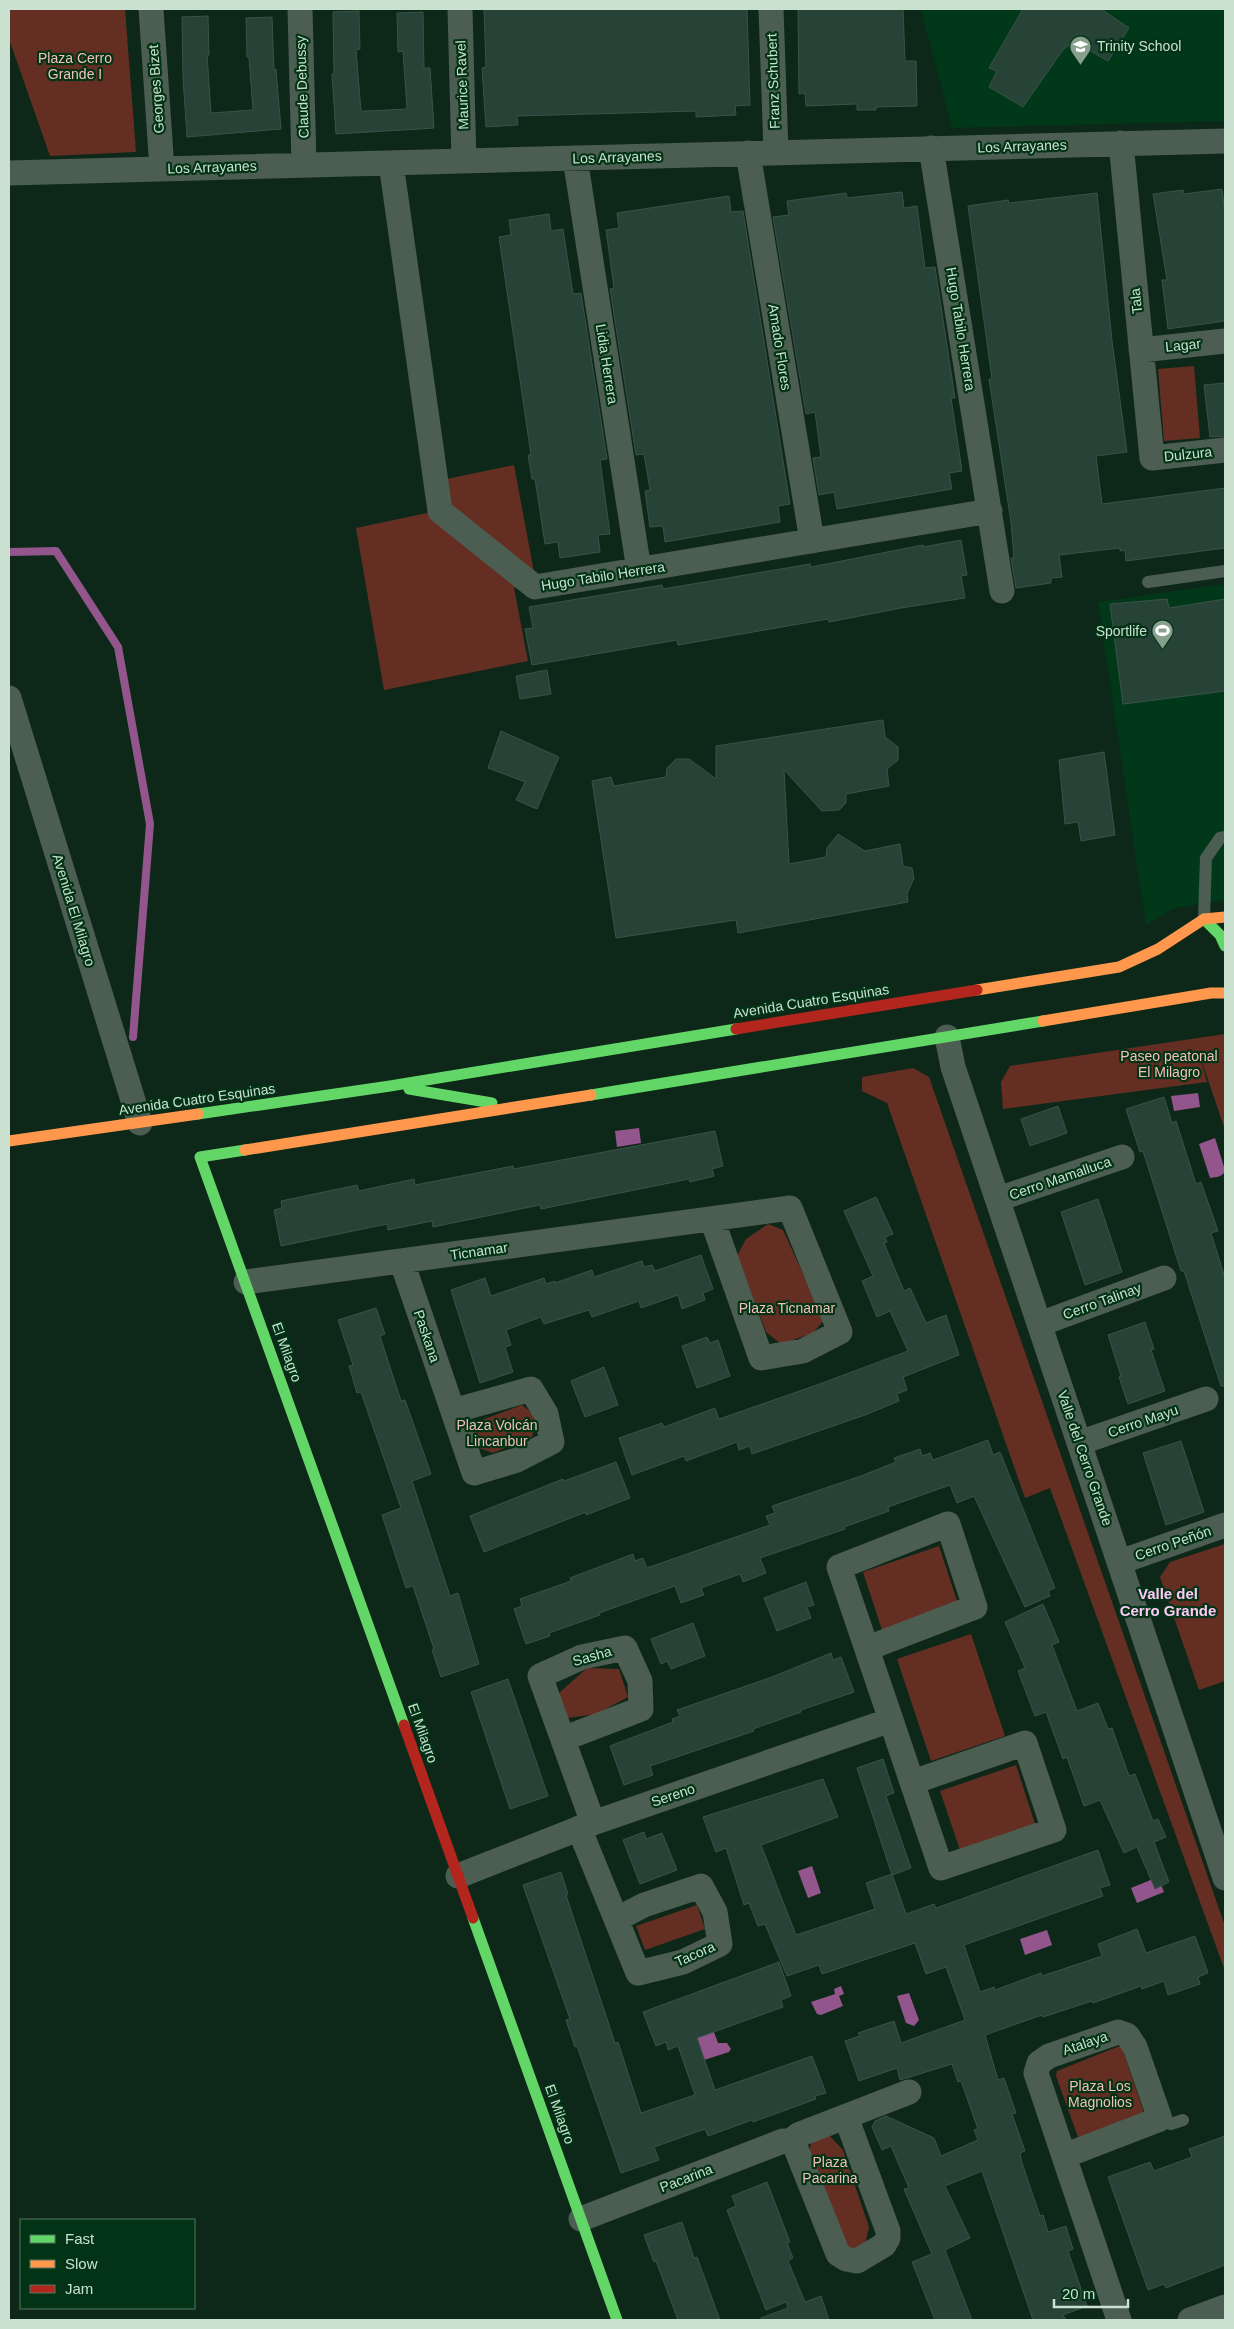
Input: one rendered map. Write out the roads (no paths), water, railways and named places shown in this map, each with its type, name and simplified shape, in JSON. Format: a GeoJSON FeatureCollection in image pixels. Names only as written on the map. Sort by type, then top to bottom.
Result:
{"type":"FeatureCollection","features":[{"type":"Feature","properties":{"kind":"main road","name":"Avenida Cuatro Esquinas"},"geometry":{"type":"LineString","coordinates":[[9,1141],[390,1086],[1119,967],[1158,949],[1204,919],[1225,917]]}},
{"type":"Feature","properties":{"kind":"main road"},"geometry":{"type":"LineString","coordinates":[[1204,919],[1220,935],[1225,946]]}},
{"type":"Feature","properties":{"kind":"main road"},"geometry":{"type":"LineString","coordinates":[[1211,993],[1221,981]]}},
{"type":"Feature","properties":{"kind":"main road","name":"Avenida Cuatro Esquinas"},"geometry":{"type":"LineString","coordinates":[[200,1157],[525,1106],[1211,993],[1225,994]]}},
{"type":"Feature","properties":{"kind":"main road","name":"Avenida Cuatro Esquinas"},"geometry":{"type":"LineString","coordinates":[[390,1086],[486,1103],[525,1106]]}},
{"type":"Feature","properties":{"kind":"main road","name":"El Milagro"},"geometry":{"type":"LineString","coordinates":[[200,1157],[617,2320]]}},
{"type":"Feature","properties":{"kind":"street","name":"Georges Bizet"},"geometry":{"type":"LineString","coordinates":[[151,9],[162,169]]}},
{"type":"Feature","properties":{"kind":"street","name":"Claude Debussy"},"geometry":{"type":"LineString","coordinates":[[300,9],[304,165]]}},
{"type":"Feature","properties":{"kind":"street","name":"Maurice Ravel"},"geometry":{"type":"LineString","coordinates":[[460,9],[464,161]]}},
{"type":"Feature","properties":{"kind":"street","name":"Franz Schubert"},"geometry":{"type":"LineString","coordinates":[[771,9],[776,152]]}},
{"type":"Feature","properties":{"kind":"street","name":"Los Arrayanes"},"geometry":{"type":"LineString","coordinates":[[10,168],[162,169],[1225,141]]}},
{"type":"Feature","properties":{"kind":"street","name":"Tala"},"geometry":{"type":"LineString","coordinates":[[1121,143],[1152,458]]}},
{"type":"Feature","properties":{"kind":"street","name":"Hugo Tabilo Herrera"},"geometry":{"type":"LineString","coordinates":[[931,148],[1002,591]]}},
{"type":"Feature","properties":{"kind":"street","name":"Amado Flores"},"geometry":{"type":"LineString","coordinates":[[748,153],[812,541]]}},
{"type":"Feature","properties":{"kind":"street","name":"Lidia Herrera"},"geometry":{"type":"LineString","coordinates":[[575,158],[639,570]]}},
{"type":"Feature","properties":{"kind":"street","name":"Hugo Tabilo Herrera"},"geometry":{"type":"LineString","coordinates":[[391,162],[440,512],[535,587],[990,511]]}},
{"type":"Feature","properties":{"kind":"street","name":"Lagar"},"geometry":{"type":"LineString","coordinates":[[1141,350],[1225,340]]}},
{"type":"Feature","properties":{"kind":"street","name":"Dulzura"},"geometry":{"type":"LineString","coordinates":[[1152,458],[1225,450]]}},
{"type":"Feature","properties":{"kind":"street","name":"Avenida El Milagro"},"geometry":{"type":"LineString","coordinates":[[9,698],[140,1123]]}},
{"type":"Feature","properties":{"kind":"street","name":"Valle del Cerro Grande"},"geometry":{"type":"LineString","coordinates":[[947,1037],[953,1066],[1225,1878]]}},
{"type":"Feature","properties":{"kind":"street","name":"Cerro Mamalluca"},"geometry":{"type":"LineString","coordinates":[[998,1199],[1122,1157]]}},
{"type":"Feature","properties":{"kind":"street","name":"Ticnamar"},"geometry":{"type":"LineString","coordinates":[[246,1282],[790,1208],[840,1332],[803,1351],[761,1358],[712,1219]]}},
{"type":"Feature","properties":{"kind":"street","name":"Paskana"},"geometry":{"type":"LineString","coordinates":[[402,1262],[453,1411]]}},
{"type":"Feature","properties":{"kind":"street","name":"Cerro Talinay"},"geometry":{"type":"LineString","coordinates":[[1040,1324],[1164,1278]]}},
{"type":"Feature","properties":{"kind":"street","name":"Cerro Mayu"},"geometry":{"type":"LineString","coordinates":[[1079,1443],[1206,1399]]}},
{"type":"Feature","properties":{"kind":"street"},"geometry":{"type":"LineString","coordinates":[[868,1648],[976,1608],[948,1524],[839,1567],[941,1868],[1054,1830],[1025,1743],[913,1782]]}},
{"type":"Feature","properties":{"kind":"street","name":"Cerro Peñón"},"geometry":{"type":"LineString","coordinates":[[1120,1562],[1225,1525]]}},
{"type":"Feature","properties":{"kind":"street","name":"Sereno"},"geometry":{"type":"LineString","coordinates":[[458,1876],[586,1826],[891,1720]]}},
{"type":"Feature","properties":{"kind":"street"},"geometry":{"type":"LineString","coordinates":[[563,1739],[586,1826],[617,1919]]}},
{"type":"Feature","properties":{"kind":"street","name":"Atalaya"},"geometry":{"type":"LineString","coordinates":[[1064,2156],[1172,2120],[1135,2047],[1127,2036],[1118,2032],[1049,2056],[1039,2063],[1036,2073],[1119,2320]]}},
{"type":"Feature","properties":{"kind":"street","name":"Pacarina"},"geometry":{"type":"LineString","coordinates":[[581,2219],[783,2141],[791,2141],[798,2135],[909,2092]]}},
{"type":"Feature","properties":{"kind":"street"},"geometry":{"type":"LineString","coordinates":[[791,2141],[795,2146],[838,2254],[846,2259],[858,2261],[884,2246],[888,2238],[888,2231],[846,2117]]}},
{"type":"Feature","properties":{"kind":"street"},"geometry":{"type":"LineString","coordinates":[[1190,2320],[1223,2312]]}},
{"type":"Feature","properties":{"kind":"lane"},"geometry":{"type":"LineString","coordinates":[[1148,582],[1225,572]]}},
{"type":"Feature","properties":{"kind":"lane"},"geometry":{"type":"LineString","coordinates":[[1204,919],[1206,858],[1220,838],[1225,837]]}},
{"type":"Feature","properties":{"kind":"waterway"},"geometry":{"type":"LineString","coordinates":[[9,552],[56,551],[118,647],[150,824],[133,1037]]}},
{"type":"Feature","properties":{"kind":"place","name":"Trinity School"},"geometry":{"type":"Point","coordinates":[1081,65]}},
{"type":"Feature","properties":{"kind":"place","name":"Sportlife"},"geometry":{"type":"Point","coordinates":[1163,650]}},
{"type":"Feature","properties":{"kind":"district","name":"Valle del Cerro Grande"},"geometry":{"type":"Point","coordinates":[1168,1602]}},
{"type":"Feature","properties":{"kind":"park label","name":"Plaza Cerro Grande I"},"geometry":{"type":"Point","coordinates":[75,66]}},
{"type":"Feature","properties":{"kind":"park label","name":"Paseo peatonal El Milagro"},"geometry":{"type":"Point","coordinates":[1169,1064]}},
{"type":"Feature","properties":{"kind":"park label","name":"Plaza Ticnamar"},"geometry":{"type":"Point","coordinates":[787,1308]}},
{"type":"Feature","properties":{"kind":"park label","name":"Plaza Volcán Lincanbur"},"geometry":{"type":"Point","coordinates":[497,1434]}},
{"type":"Feature","properties":{"kind":"park label","name":"Plaza Los Magnolios"},"geometry":{"type":"Point","coordinates":[1100,2094]}},
{"type":"Feature","properties":{"kind":"park label","name":"Plaza Pacarina"},"geometry":{"type":"Point","coordinates":[830,2170]}}]}
